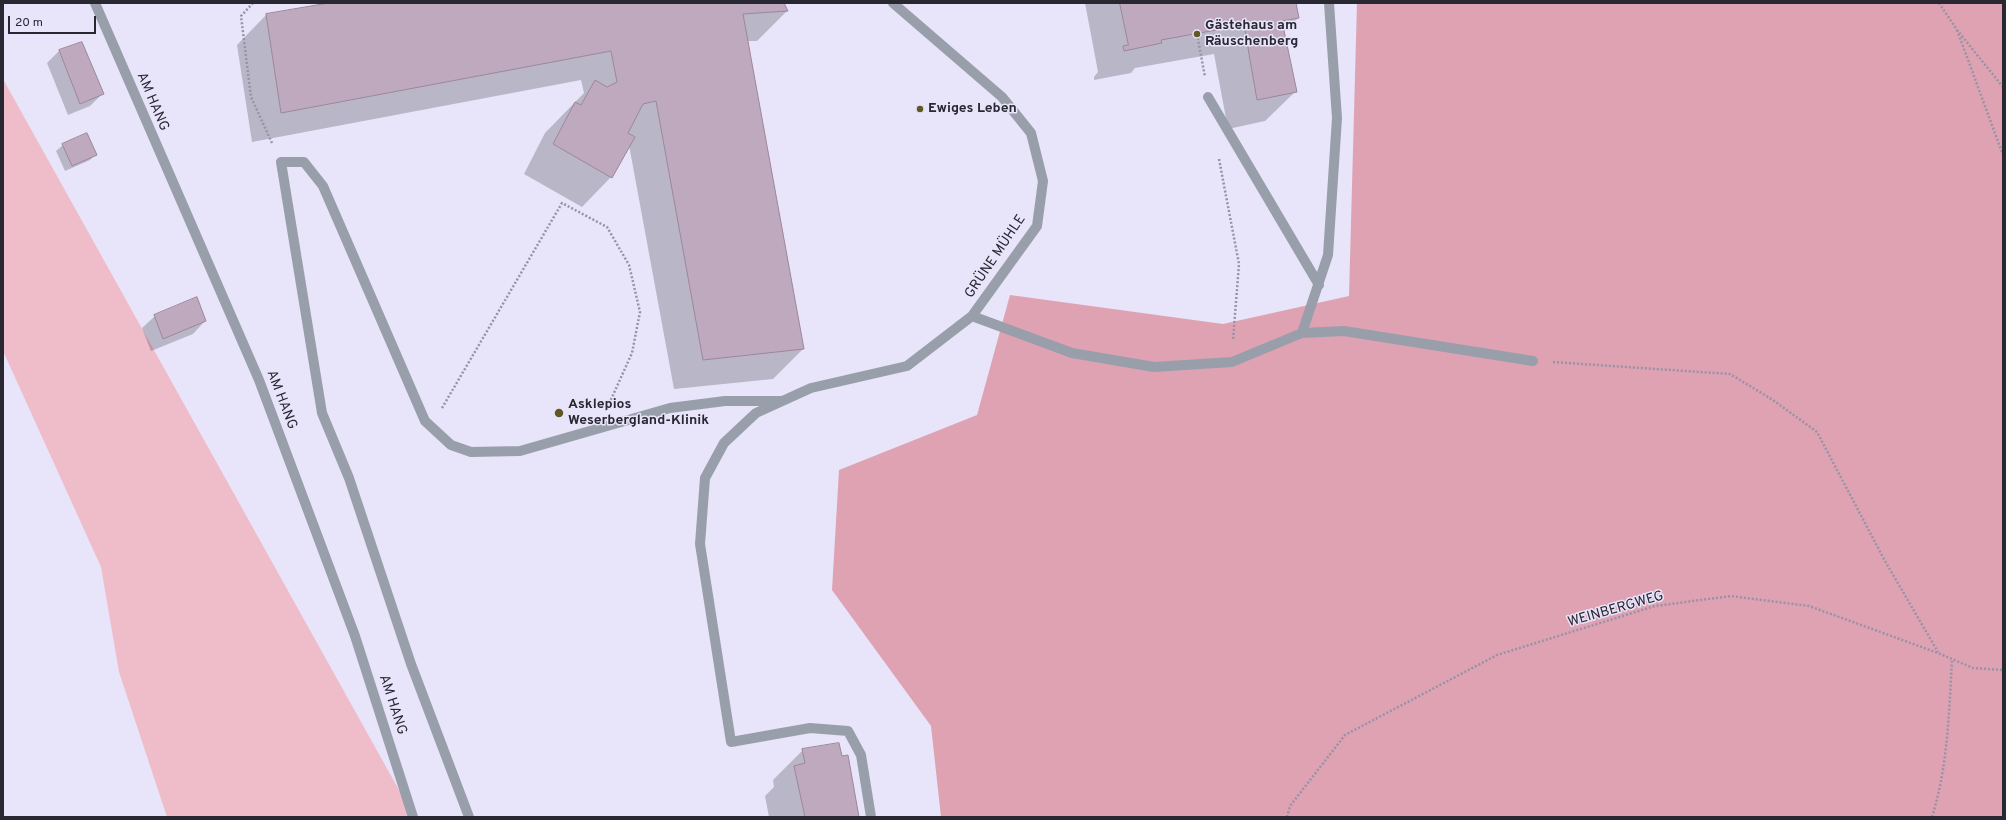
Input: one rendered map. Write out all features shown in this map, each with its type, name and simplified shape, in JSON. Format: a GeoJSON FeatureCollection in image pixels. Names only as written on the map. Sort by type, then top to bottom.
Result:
{"type":"FeatureCollection","features":[{"type":"Feature","properties":{"kind":"street","name":"AM HANG"},"geometry":{"type":"LineString","coordinates":[[95,3],[259,380],[355,636],[413,817]]}},
{"type":"Feature","properties":{"kind":"street","name":"GRÜNE MÜHLE"},"geometry":{"type":"LineString","coordinates":[[893,3],[1002,97],[1031,133],[1042,181],[1038,226],[972,316],[1072,352],[1154,367],[1232,362],[1302,333],[1344,331],[1533,361]]}},
{"type":"Feature","properties":{"kind":"street"},"geometry":{"type":"LineString","coordinates":[[1302,333],[1328,255],[1337,118],[1329,3]]}},
{"type":"Feature","properties":{"kind":"street"},"geometry":{"type":"LineString","coordinates":[[1208,96],[1319,284]]}},
{"type":"Feature","properties":{"kind":"street"},"geometry":{"type":"LineString","coordinates":[[469,817],[411,664],[349,478],[322,413],[281,162],[304,162],[323,186],[425,421],[451,445],[471,452],[520,452],[670,408],[725,401],[782,401]]}},
{"type":"Feature","properties":{"kind":"street"},"geometry":{"type":"LineString","coordinates":[[871,817],[861,755],[848,731],[810,728],[731,742],[700,544],[705,478],[724,443],[756,413],[811,388],[907,366],[972,316]]}},
{"type":"Feature","properties":{"kind":"path"},"geometry":{"type":"LineString","coordinates":[[253,3],[241,16],[251,97],[281,162]]}},
{"type":"Feature","properties":{"kind":"path"},"geometry":{"type":"LineString","coordinates":[[1939,3],[1957,30],[2003,87]]}},
{"type":"Feature","properties":{"kind":"path"},"geometry":{"type":"LineString","coordinates":[[1957,30],[2003,155]]}},
{"type":"Feature","properties":{"kind":"path"},"geometry":{"type":"LineString","coordinates":[[1197,34],[1208,96]]}},
{"type":"Feature","properties":{"kind":"path"},"geometry":{"type":"LineString","coordinates":[[1219,157],[1238,264],[1232,362]]}},
{"type":"Feature","properties":{"kind":"path"},"geometry":{"type":"LineString","coordinates":[[431,427],[562,202],[607,227],[629,265],[640,312],[632,353],[599,428]]}},
{"type":"Feature","properties":{"kind":"path"},"geometry":{"type":"LineString","coordinates":[[1533,361],[1730,374],[1773,400],[1817,432],[1884,561],[1938,653]]}},
{"type":"Feature","properties":{"kind":"path","name":"WEINBERGWEG"},"geometry":{"type":"LineString","coordinates":[[1287,817],[1290,806],[1345,735],[1497,655],[1655,606],[1731,596],[1809,606],[1938,653],[1973,668],[2003,670]]}},
{"type":"Feature","properties":{"kind":"path"},"geometry":{"type":"LineString","coordinates":[[1932,817],[1939,794],[1946,748],[1952,659]]}},
{"type":"Feature","properties":{"kind":"shaded area"},"geometry":{"type":"Polygon","coordinates":[[[1357,3],[2003,3],[2003,817],[941,817],[931,726],[832,590],[839,470],[977,415],[1010,295],[1223,324],[1349,296],[1357,3]]]}},
{"type":"Feature","properties":{"kind":"shaded area"},"geometry":{"type":"Polygon","coordinates":[[[3,79],[414,817],[167,817],[119,672],[101,567],[3,351],[3,79]]]}},
{"type":"Feature","properties":{"kind":"building"},"geometry":{"type":"Polygon","coordinates":[[[329,3],[784,3],[788,11],[743,14],[804,349],[703,360],[656,101],[643,104],[628,133],[635,137],[612,178],[553,144],[575,102],[581,105],[595,80],[607,87],[617,82],[611,51],[281,113],[266,14],[329,3]]]}},
{"type":"Feature","properties":{"kind":"building"},"geometry":{"type":"Polygon","coordinates":[[[1120,3],[1296,3],[1299,18],[1282,21],[1297,92],[1257,100],[1244,25],[1161,40],[1162,43],[1124,51],[1123,46],[1128,45],[1120,3]]]}},
{"type":"Feature","properties":{"kind":"building"},"geometry":{"type":"Polygon","coordinates":[[[82,42],[104,94],[80,104],[59,50],[82,42]]]}},
{"type":"Feature","properties":{"kind":"building"},"geometry":{"type":"Polygon","coordinates":[[[87,133],[97,155],[72,166],[62,144],[87,133]]]}},
{"type":"Feature","properties":{"kind":"building"},"geometry":{"type":"Polygon","coordinates":[[[197,297],[206,321],[163,339],[154,315],[197,297]]]}},
{"type":"Feature","properties":{"kind":"building"},"geometry":{"type":"Polygon","coordinates":[[[839,743],[842,756],[848,755],[859,817],[805,817],[794,766],[805,763],[802,749],[839,743]]]}},
{"type":"Feature","properties":{"kind":"place","name":"Gästehaus am Räuschenberg"},"geometry":{"type":"Point","coordinates":[1197,34]}},
{"type":"Feature","properties":{"kind":"place","name":"Ewiges Leben"},"geometry":{"type":"Point","coordinates":[920,109]}},
{"type":"Feature","properties":{"kind":"place","name":"Asklepios Weserbergland-Klinik"},"geometry":{"type":"Point","coordinates":[559,413]}}]}
